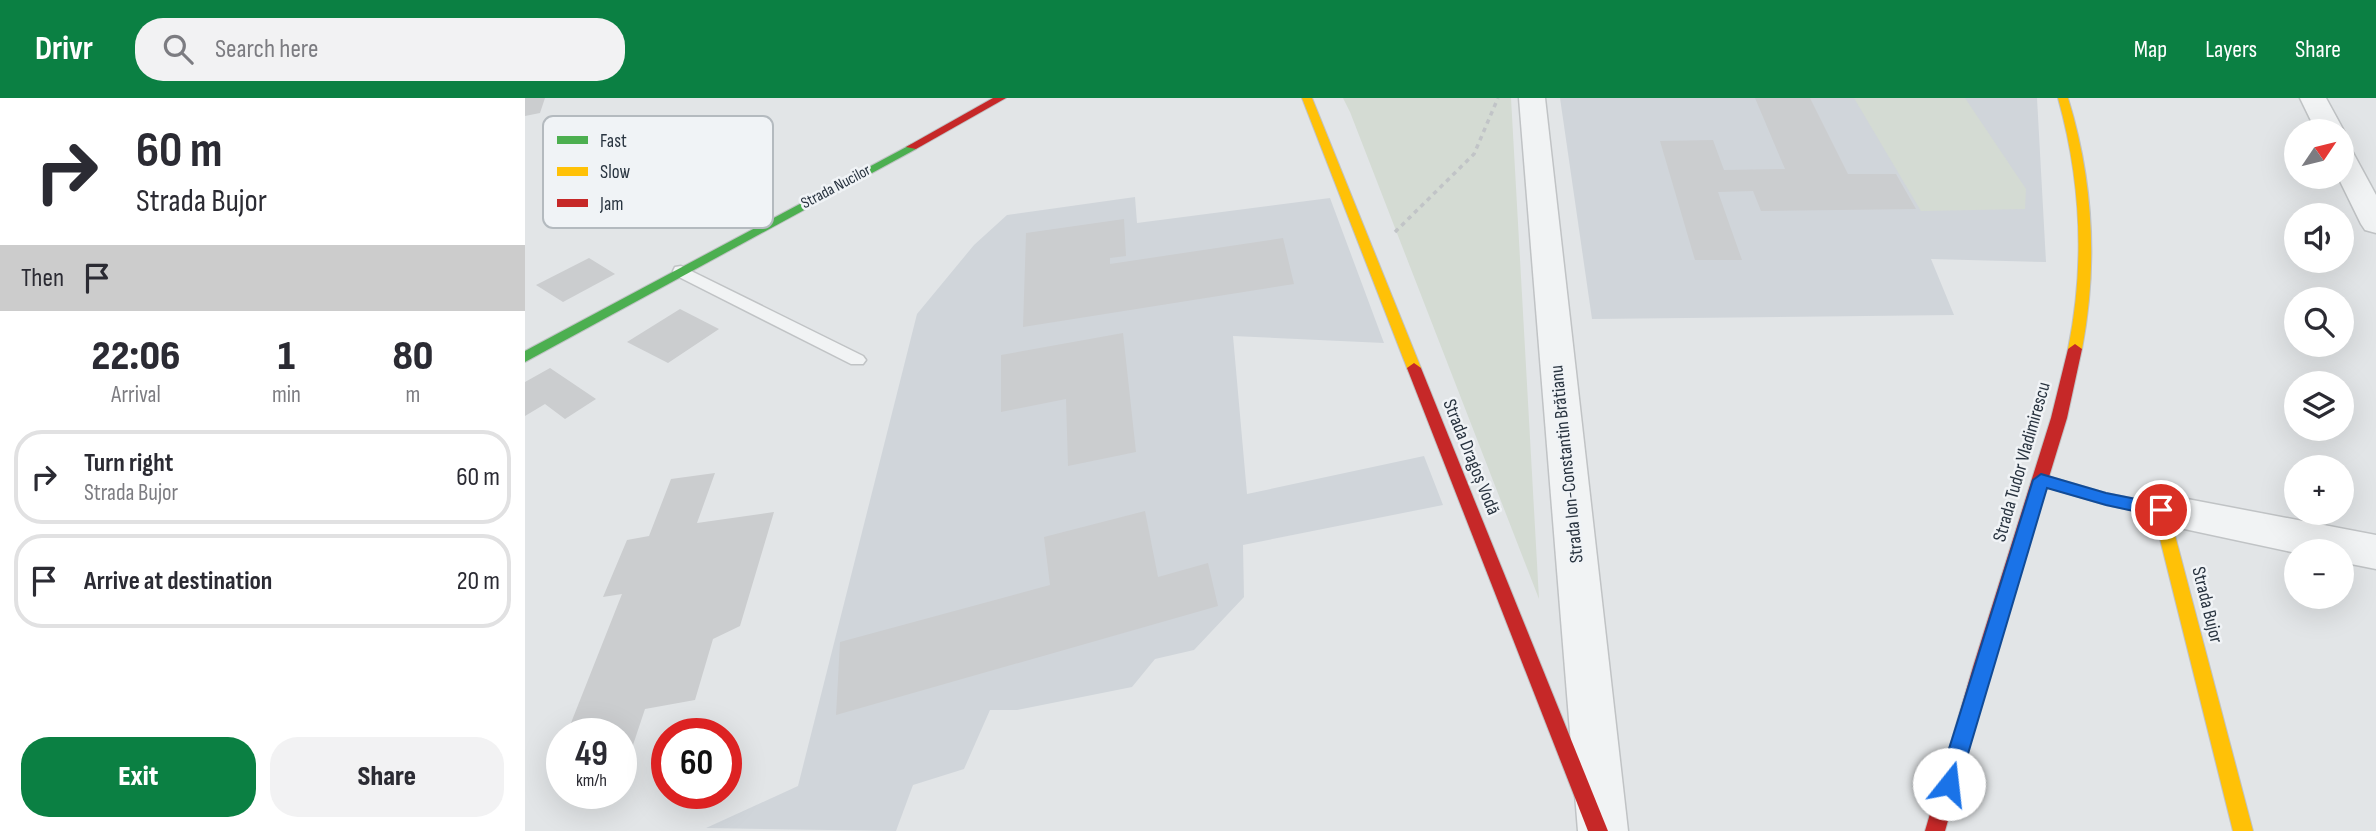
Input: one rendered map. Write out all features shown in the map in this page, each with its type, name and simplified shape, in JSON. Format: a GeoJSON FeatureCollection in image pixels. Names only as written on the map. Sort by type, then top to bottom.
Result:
{"type":"FeatureCollection","features":[{"type":"Feature","properties":{"kind":"street","name":"Strada Nucilor"},"geometry":{"type":"LineString","coordinates":[[773,221],[1001,98]]}},
{"type":"Feature","properties":{"kind":"street","name":"Strada Dragoș Vodă"},"geometry":{"type":"LineString","coordinates":[[1307,98],[1600,831]]}},
{"type":"Feature","properties":{"kind":"street","name":"Strada Ion-Constantin Brătianu"},"geometry":{"type":"LineString","coordinates":[[1532,98],[1600,831]]}},
{"type":"Feature","properties":{"kind":"street","name":"Strada Tudor Vladimirescu"},"geometry":{"type":"LineString","coordinates":[[1935,831],[1982,667],[2059,418],[2082,321],[2084,212],[2073,126],[2063,98]]}},
{"type":"Feature","properties":{"kind":"street"},"geometry":{"type":"LineString","coordinates":[[2313,98],[2324,119]]}},
{"type":"Feature","properties":{"kind":"street"},"geometry":{"type":"LineString","coordinates":[[2354,181],[2376,224]]}},
{"type":"Feature","properties":{"kind":"street","name":"Strada Nucilor"},"geometry":{"type":"LineString","coordinates":[[525,357],[761,228]]}},
{"type":"Feature","properties":{"kind":"street"},"geometry":{"type":"LineString","coordinates":[[2041,480],[2106,499],[2376,552]]}},
{"type":"Feature","properties":{"kind":"street","name":"Strada Bujor"},"geometry":{"type":"LineString","coordinates":[[2161,510],[2243,831]]}},
{"type":"Feature","properties":{"kind":"lane"},"geometry":{"type":"LineString","coordinates":[[681,271],[857,360]]}},
{"type":"Feature","properties":{"kind":"path"},"geometry":{"type":"LineString","coordinates":[[1370,257],[1474,154],[1498,98]]}},
{"type":"Feature","properties":{"kind":"shaded area"},"geometry":{"type":"Polygon","coordinates":[[[1343,98],[1511,98],[1539,599],[1350,112],[1343,98]]]}},
{"type":"Feature","properties":{"kind":"shaded area"},"geometry":{"type":"Polygon","coordinates":[[[1560,98],[2037,98],[2046,262],[1931,259],[1954,315],[1592,319],[1560,98]]]}},
{"type":"Feature","properties":{"kind":"shaded area"},"geometry":{"type":"Polygon","coordinates":[[[1854,98],[1965,98],[2026,189],[2025,209],[1921,211],[1854,98]]]}},
{"type":"Feature","properties":{"kind":"shaded area"},"geometry":{"type":"Polygon","coordinates":[[[1135,197],[1137,223],[1330,198],[1384,343],[1233,336],[1247,494],[1424,456],[1443,505],[1243,545],[1244,597],[1194,650],[1155,659],[1132,687],[1017,710],[990,710],[964,769],[913,785],[896,831],[706,828],[798,786],[917,314],[974,245],[1007,215],[1135,197]]]}},
{"type":"Feature","properties":{"kind":"building"},"geometry":{"type":"Polygon","coordinates":[[[525,98],[545,98],[540,113],[525,116],[525,98]]]}},
{"type":"Feature","properties":{"kind":"building"},"geometry":{"type":"Polygon","coordinates":[[[1755,98],[1810,98],[1848,174],[1896,174],[1916,209],[1761,211],[1753,191],[1718,192],[1742,260],[1695,260],[1660,141],[1713,140],[1724,170],[1785,169],[1755,98]]]}},
{"type":"Feature","properties":{"kind":"building"},"geometry":{"type":"Polygon","coordinates":[[[1124,219],[1126,256],[1110,258],[1110,264],[1283,238],[1294,284],[1023,327],[1026,233],[1124,219]]]}},
{"type":"Feature","properties":{"kind":"building"},"geometry":{"type":"Polygon","coordinates":[[[589,258],[615,274],[563,302],[536,285],[589,258]]]}},
{"type":"Feature","properties":{"kind":"building"},"geometry":{"type":"Polygon","coordinates":[[[680,309],[719,329],[668,363],[627,342],[680,309]]]}},
{"type":"Feature","properties":{"kind":"building"},"geometry":{"type":"Polygon","coordinates":[[[1123,333],[1136,452],[1068,466],[1066,399],[1001,412],[1001,355],[1123,333]]]}},
{"type":"Feature","properties":{"kind":"building"},"geometry":{"type":"Polygon","coordinates":[[[550,368],[596,399],[565,419],[545,404],[525,416],[525,382],[550,368]]]}},
{"type":"Feature","properties":{"kind":"building"},"geometry":{"type":"Polygon","coordinates":[[[715,473],[697,523],[774,512],[740,626],[713,639],[695,700],[645,709],[637,733],[637,718],[573,718],[622,594],[603,597],[627,540],[649,536],[671,479],[715,473]]]}},
{"type":"Feature","properties":{"kind":"building"},"geometry":{"type":"Polygon","coordinates":[[[1145,511],[1158,577],[1208,563],[1218,606],[836,715],[840,642],[1050,585],[1044,537],[1145,511]]]}},
{"type":"Feature","properties":{"kind":"traffic: fast"},"geometry":{"type":"LineString","coordinates":[[773,222],[912,147]]}},
{"type":"Feature","properties":{"kind":"traffic: fast"},"geometry":{"type":"LineString","coordinates":[[525,357],[763,228]]}},
{"type":"Feature","properties":{"kind":"traffic: slow"},"geometry":{"type":"LineString","coordinates":[[1307,98],[1414,368]]}},
{"type":"Feature","properties":{"kind":"traffic: slow"},"geometry":{"type":"LineString","coordinates":[[2063,98],[2077,156],[2084,223],[2084,290],[2075,349]]}},
{"type":"Feature","properties":{"kind":"traffic: slow"},"geometry":{"type":"LineString","coordinates":[[2041,480],[2106,499],[2161,510],[2243,831]]}},
{"type":"Feature","properties":{"kind":"traffic: jam"},"geometry":{"type":"LineString","coordinates":[[912,147],[1001,98]]}},
{"type":"Feature","properties":{"kind":"traffic: jam"},"geometry":{"type":"LineString","coordinates":[[1935,831],[1982,667],[2059,418],[2075,349]]}},
{"type":"Feature","properties":{"kind":"traffic: jam"},"geometry":{"type":"LineString","coordinates":[[1414,368],[1598,831]]}},
{"type":"Feature","properties":{"kind":"route"},"geometry":{"type":"LineString","coordinates":[[1949,784],[1982,667],[2041,480],[2106,499],[2161,510]]}}]}
